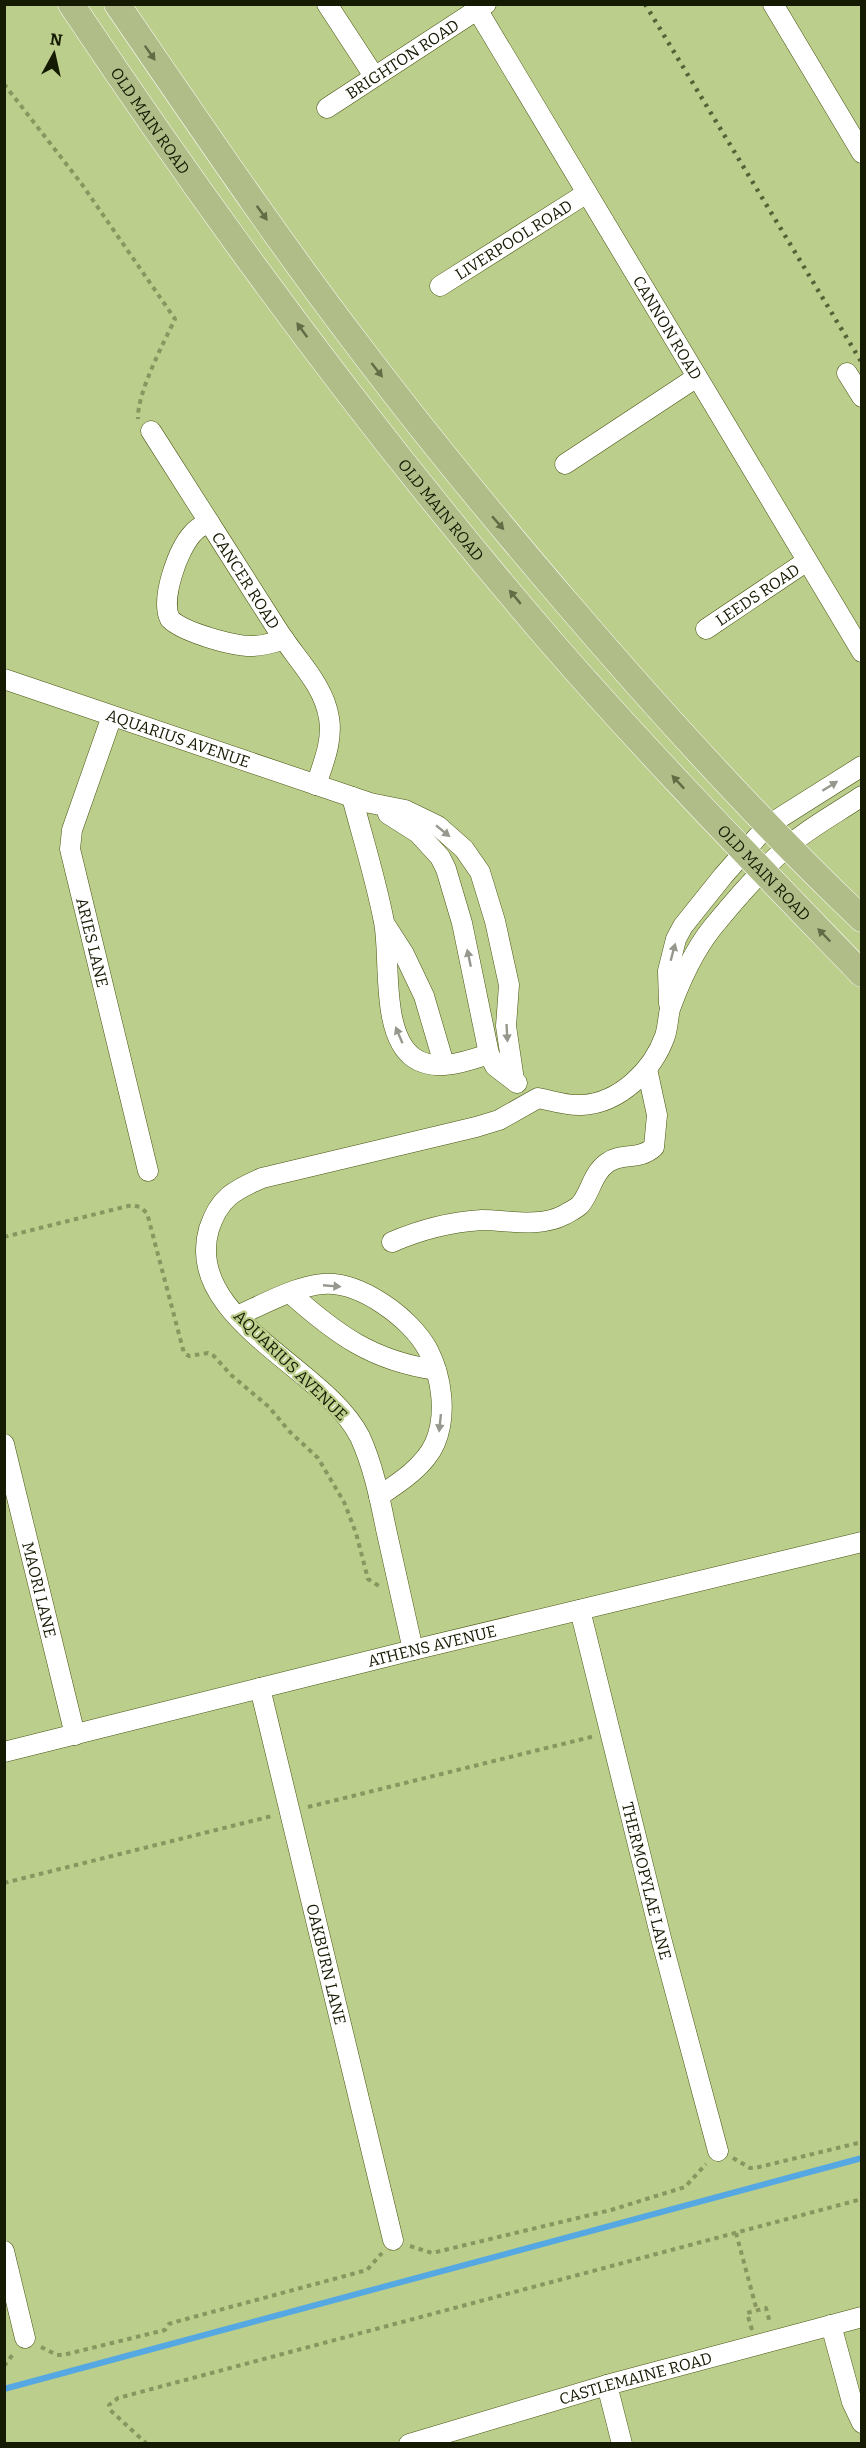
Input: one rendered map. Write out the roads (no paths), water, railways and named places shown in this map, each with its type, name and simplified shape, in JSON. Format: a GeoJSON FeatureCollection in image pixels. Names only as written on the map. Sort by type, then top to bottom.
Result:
{"type":"FeatureCollection","features":[{"type":"Feature","properties":{"kind":"main road","name":"OLD MAIN ROAD"},"geometry":{"type":"LineString","coordinates":[[71,4],[198,189],[335,375],[459,530],[552,642],[673,777],[861,974]]}},
{"type":"Feature","properties":{"kind":"main road","name":"OLD MAIN ROAD"},"geometry":{"type":"LineString","coordinates":[[117,4],[343,325],[490,512],[644,693],[787,847],[861,919]]}},
{"type":"Feature","properties":{"kind":"street"},"geometry":{"type":"LineString","coordinates":[[327,4],[374,76]]}},
{"type":"Feature","properties":{"kind":"street"},"geometry":{"type":"LineString","coordinates":[[773,4],[861,153]]}},
{"type":"Feature","properties":{"kind":"street","name":"BRIGHTON ROAD"},"geometry":{"type":"LineString","coordinates":[[327,108],[482,8]]}},
{"type":"Feature","properties":{"kind":"street","name":"CANNON ROAD"},"geometry":{"type":"LineString","coordinates":[[482,8],[587,193],[861,652]]}},
{"type":"Feature","properties":{"kind":"street","name":"LIVERPOOL ROAD"},"geometry":{"type":"LineString","coordinates":[[440,286],[587,193]]}},
{"type":"Feature","properties":{"kind":"street"},"geometry":{"type":"LineString","coordinates":[[847,373],[861,397]]}},
{"type":"Feature","properties":{"kind":"street"},"geometry":{"type":"LineString","coordinates":[[565,464],[697,377]]}},
{"type":"Feature","properties":{"kind":"street","name":"CANCER ROAD"},"geometry":{"type":"LineString","coordinates":[[151,431],[284,639],[321,691],[329,718],[328,746],[316,785]]}},
{"type":"Feature","properties":{"kind":"street","name":"CANCER ROAD"},"geometry":{"type":"LineString","coordinates":[[209,522],[195,530],[182,550],[166,603],[170,619],[182,628],[247,646],[270,644],[284,639]]}},
{"type":"Feature","properties":{"kind":"street","name":"LEEDS ROAD"},"geometry":{"type":"LineString","coordinates":[[706,629],[807,561]]}},
{"type":"Feature","properties":{"kind":"street","name":"AQUARIUS AVENUE"},"geometry":{"type":"LineString","coordinates":[[4,680],[361,800],[405,810],[438,826],[464,849],[480,872],[495,921],[509,985],[506,1026],[514,1080]]}},
{"type":"Feature","properties":{"kind":"street","name":"ARIES LANE"},"geometry":{"type":"LineString","coordinates":[[112,716],[72,830],[70,849],[148,1171]]}},
{"type":"Feature","properties":{"kind":"street","name":"AQUARIUS AVENUE"},"geometry":{"type":"LineString","coordinates":[[361,800],[406,824],[440,856],[454,891],[489,1054],[495,1066],[538,1098],[564,1104],[584,1105],[606,1100],[627,1088],[647,1068],[666,1034],[670,1010],[669,971],[676,939],[683,926],[767,826],[861,766]]}},
{"type":"Feature","properties":{"kind":"street","name":"AQUARIUS AVENUE"},"geometry":{"type":"LineString","coordinates":[[670,1010],[701,943],[763,872],[787,847],[861,796]]}},
{"type":"Feature","properties":{"kind":"street"},"geometry":{"type":"LineString","coordinates":[[361,800],[384,923],[390,1000],[400,1040],[412,1056],[421,1062],[455,1065],[489,1054]]}},
{"type":"Feature","properties":{"kind":"street"},"geometry":{"type":"LineString","coordinates":[[384,923],[404,954],[424,996],[444,1064]]}},
{"type":"Feature","properties":{"kind":"street"},"geometry":{"type":"LineString","coordinates":[[393,1242],[422,1229],[447,1223],[483,1220],[537,1222],[561,1216],[579,1205],[596,1174],[607,1163],[615,1159],[646,1154],[654,1147],[657,1115],[647,1068]]}},
{"type":"Feature","properties":{"kind":"street","name":"AQUARIUS AVENUE"},"geometry":{"type":"LineString","coordinates":[[413,1650],[379,1496],[361,1438],[333,1401],[237,1316],[218,1291],[209,1274],[207,1238],[212,1222],[224,1200],[236,1189],[262,1179],[476,1127],[499,1120],[538,1098]]}},
{"type":"Feature","properties":{"kind":"street"},"geometry":{"type":"LineString","coordinates":[[237,1316],[290,1293],[323,1284],[340,1286],[368,1294],[393,1311],[427,1348],[436,1370],[441,1394],[440,1429],[434,1446],[421,1463],[401,1482],[379,1496]]}},
{"type":"Feature","properties":{"kind":"street"},"geometry":{"type":"LineString","coordinates":[[290,1293],[314,1314],[363,1349],[406,1366],[436,1370]]}},
{"type":"Feature","properties":{"kind":"street","name":"MAORI LANE"},"geometry":{"type":"LineString","coordinates":[[4,1444],[75,1735]]}},
{"type":"Feature","properties":{"kind":"street","name":"ATHENS AVENUE"},"geometry":{"type":"LineString","coordinates":[[4,1752],[861,1542]]}},
{"type":"Feature","properties":{"kind":"street","name":"THERMOPYLAE LANE"},"geometry":{"type":"LineString","coordinates":[[580,1610],[662,1942],[718,2151]]}},
{"type":"Feature","properties":{"kind":"street","name":"OAKBURN LANE"},"geometry":{"type":"LineString","coordinates":[[260,1688],[393,2240]]}},
{"type":"Feature","properties":{"kind":"street"},"geometry":{"type":"LineString","coordinates":[[4,2251],[25,2338]]}},
{"type":"Feature","properties":{"kind":"street","name":"CASTLEMAINE ROAD"},"geometry":{"type":"LineString","coordinates":[[409,2444],[607,2385],[861,2317]]}},
{"type":"Feature","properties":{"kind":"street"},"geometry":{"type":"LineString","coordinates":[[831,2325],[852,2402],[861,2423]]}},
{"type":"Feature","properties":{"kind":"street"},"geometry":{"type":"LineString","coordinates":[[607,2385],[622,2444]]}},
{"type":"Feature","properties":{"kind":"waterway"},"geometry":{"type":"LineString","coordinates":[[4,2389],[862,2158]]}},
{"type":"Feature","properties":{"kind":"railway"},"geometry":{"type":"LineString","coordinates":[[645,4],[862,363]]}}]}
